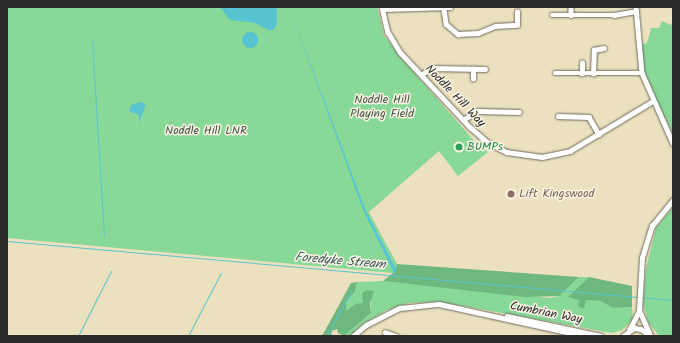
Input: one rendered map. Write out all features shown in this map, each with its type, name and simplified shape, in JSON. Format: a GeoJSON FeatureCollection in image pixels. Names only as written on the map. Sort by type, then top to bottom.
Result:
{"type":"FeatureCollection","features":[{"type":"Feature","properties":{"kind":"street"},"geometry":{"type":"LineString","coordinates":[[382,8],[444,9],[450,7]]}},
{"type":"Feature","properties":{"kind":"street"},"geometry":{"type":"LineString","coordinates":[[571,7],[571,15]]}},
{"type":"Feature","properties":{"kind":"street","name":"Noddle Hill Way"},"geometry":{"type":"LineString","coordinates":[[382,8],[388,32],[400,52],[463,120],[487,142],[507,152],[532,157],[570,151],[652,101]]}},
{"type":"Feature","properties":{"kind":"street"},"geometry":{"type":"LineString","coordinates":[[444,9],[446,24],[458,34],[478,34],[495,26],[517,25],[517,12]]}},
{"type":"Feature","properties":{"kind":"street"},"geometry":{"type":"LineString","coordinates":[[552,15],[614,15],[636,9],[642,73],[652,101],[673,143]]}},
{"type":"Feature","properties":{"kind":"street"},"geometry":{"type":"LineString","coordinates":[[593,74],[594,50],[604,48]]}},
{"type":"Feature","properties":{"kind":"street"},"geometry":{"type":"LineString","coordinates":[[582,62],[582,74]]}},
{"type":"Feature","properties":{"kind":"street"},"geometry":{"type":"LineString","coordinates":[[422,75],[431,68],[485,69]]}},
{"type":"Feature","properties":{"kind":"street"},"geometry":{"type":"LineString","coordinates":[[473,69],[473,79]]}},
{"type":"Feature","properties":{"kind":"street"},"geometry":{"type":"LineString","coordinates":[[555,73],[642,73]]}},
{"type":"Feature","properties":{"kind":"street"},"geometry":{"type":"LineString","coordinates":[[463,120],[478,111],[519,112]]}},
{"type":"Feature","properties":{"kind":"street"},"geometry":{"type":"LineString","coordinates":[[558,116],[589,117],[599,134]]}},
{"type":"Feature","properties":{"kind":"street"},"geometry":{"type":"LineString","coordinates":[[668,131],[673,136]]}},
{"type":"Feature","properties":{"kind":"street"},"geometry":{"type":"LineString","coordinates":[[622,336],[629,330],[639,311],[644,247],[652,226],[673,200]]}},
{"type":"Feature","properties":{"kind":"street","name":"Cumbrian Way"},"geometry":{"type":"LineString","coordinates":[[353,336],[366,325],[400,308],[439,304],[584,336]]}},
{"type":"Feature","properties":{"kind":"street"},"geometry":{"type":"LineString","coordinates":[[639,311],[650,335]]}},
{"type":"Feature","properties":{"kind":"street"},"geometry":{"type":"LineString","coordinates":[[629,330],[640,329],[650,335]]}},
{"type":"Feature","properties":{"kind":"street","name":"Cumbrian Way"},"geometry":{"type":"LineString","coordinates":[[564,331],[602,336]]}},
{"type":"Feature","properties":{"kind":"street"},"geometry":{"type":"LineString","coordinates":[[385,332],[396,336]]}},
{"type":"Feature","properties":{"kind":"green space","name":"Noddle Hill LNR"},"geometry":{"type":"Polygon","coordinates":[[[7,7],[377,7],[384,35],[398,54],[476,143],[488,152],[458,176],[439,151],[369,212],[397,264],[393,273],[7,238],[7,7]]]}},
{"type":"Feature","properties":{"kind":"green space"},"geometry":{"type":"Polygon","coordinates":[[[662,21],[671,25],[673,21],[673,134],[644,75],[640,45],[647,43],[651,28],[659,28],[662,21]]]}},
{"type":"Feature","properties":{"kind":"green space"},"geometry":{"type":"Polygon","coordinates":[[[673,207],[673,336],[659,336],[648,322],[643,304],[646,269],[656,228],[673,207]]]}},
{"type":"Feature","properties":{"kind":"green space"},"geometry":{"type":"Polygon","coordinates":[[[397,264],[579,277],[559,296],[526,297],[383,281],[393,273],[397,264]]]}},
{"type":"Feature","properties":{"kind":"green space"},"geometry":{"type":"Polygon","coordinates":[[[579,277],[589,277],[569,297],[600,301],[613,308],[632,307],[633,319],[622,330],[612,333],[458,305],[431,302],[408,303],[387,310],[361,325],[350,336],[344,336],[371,313],[371,299],[360,305],[355,304],[345,312],[346,301],[355,292],[357,282],[383,281],[550,298],[559,296],[579,277]]]}},
{"type":"Feature","properties":{"kind":"green space"},"geometry":{"type":"Polygon","coordinates":[[[589,277],[632,286],[632,307],[613,308],[600,301],[586,300],[584,308],[578,306],[579,300],[568,297],[589,277]]]}},
{"type":"Feature","properties":{"kind":"green space"},"geometry":{"type":"Polygon","coordinates":[[[357,282],[355,292],[346,301],[346,311],[355,304],[363,303],[362,293],[367,290],[374,291],[370,303],[371,313],[344,336],[338,333],[337,329],[332,331],[331,336],[322,336],[351,283],[357,282]]]}},
{"type":"Feature","properties":{"kind":"water"},"geometry":{"type":"Polygon","coordinates":[[[220,7],[277,7],[277,23],[274,29],[270,31],[255,23],[230,20],[220,7]]]}},
{"type":"Feature","properties":{"kind":"water"},"geometry":{"type":"Polygon","coordinates":[[[289,7],[366,211],[396,269],[395,275],[364,212],[289,7]]]}},
{"type":"Feature","properties":{"kind":"water"},"geometry":{"type":"Polygon","coordinates":[[[250,32],[257,37],[258,40],[253,47],[250,48],[243,43],[242,40],[247,33],[250,32]]]}},
{"type":"Feature","properties":{"kind":"water"},"geometry":{"type":"Polygon","coordinates":[[[139,102],[146,104],[139,123],[139,115],[129,111],[131,105],[139,102]]]}},
{"type":"Feature","properties":{"kind":"waterway"},"geometry":{"type":"LineString","coordinates":[[92,40],[104,237]]}},
{"type":"Feature","properties":{"kind":"waterway","name":"Foredyke Stream"},"geometry":{"type":"LineString","coordinates":[[7,241],[637,297]]}},
{"type":"Feature","properties":{"kind":"waterway"},"geometry":{"type":"LineString","coordinates":[[78,336],[111,271]]}},
{"type":"Feature","properties":{"kind":"waterway"},"geometry":{"type":"LineString","coordinates":[[188,336],[221,273]]}},
{"type":"Feature","properties":{"kind":"waterway"},"geometry":{"type":"LineString","coordinates":[[327,336],[352,290]]}},
{"type":"Feature","properties":{"kind":"waterway","name":"Foredyke Stream"},"geometry":{"type":"LineString","coordinates":[[642,297],[671,300]]}},
{"type":"Feature","properties":{"kind":"place","name":"BUMPs"},"geometry":{"type":"Point","coordinates":[459,147]}},
{"type":"Feature","properties":{"kind":"place","name":"Lift Kingswood"},"geometry":{"type":"Point","coordinates":[511,194]}},
{"type":"Feature","properties":{"kind":"park label","name":"Noddle Hill Playing Field"},"geometry":{"type":"Point","coordinates":[382,107]}}]}
